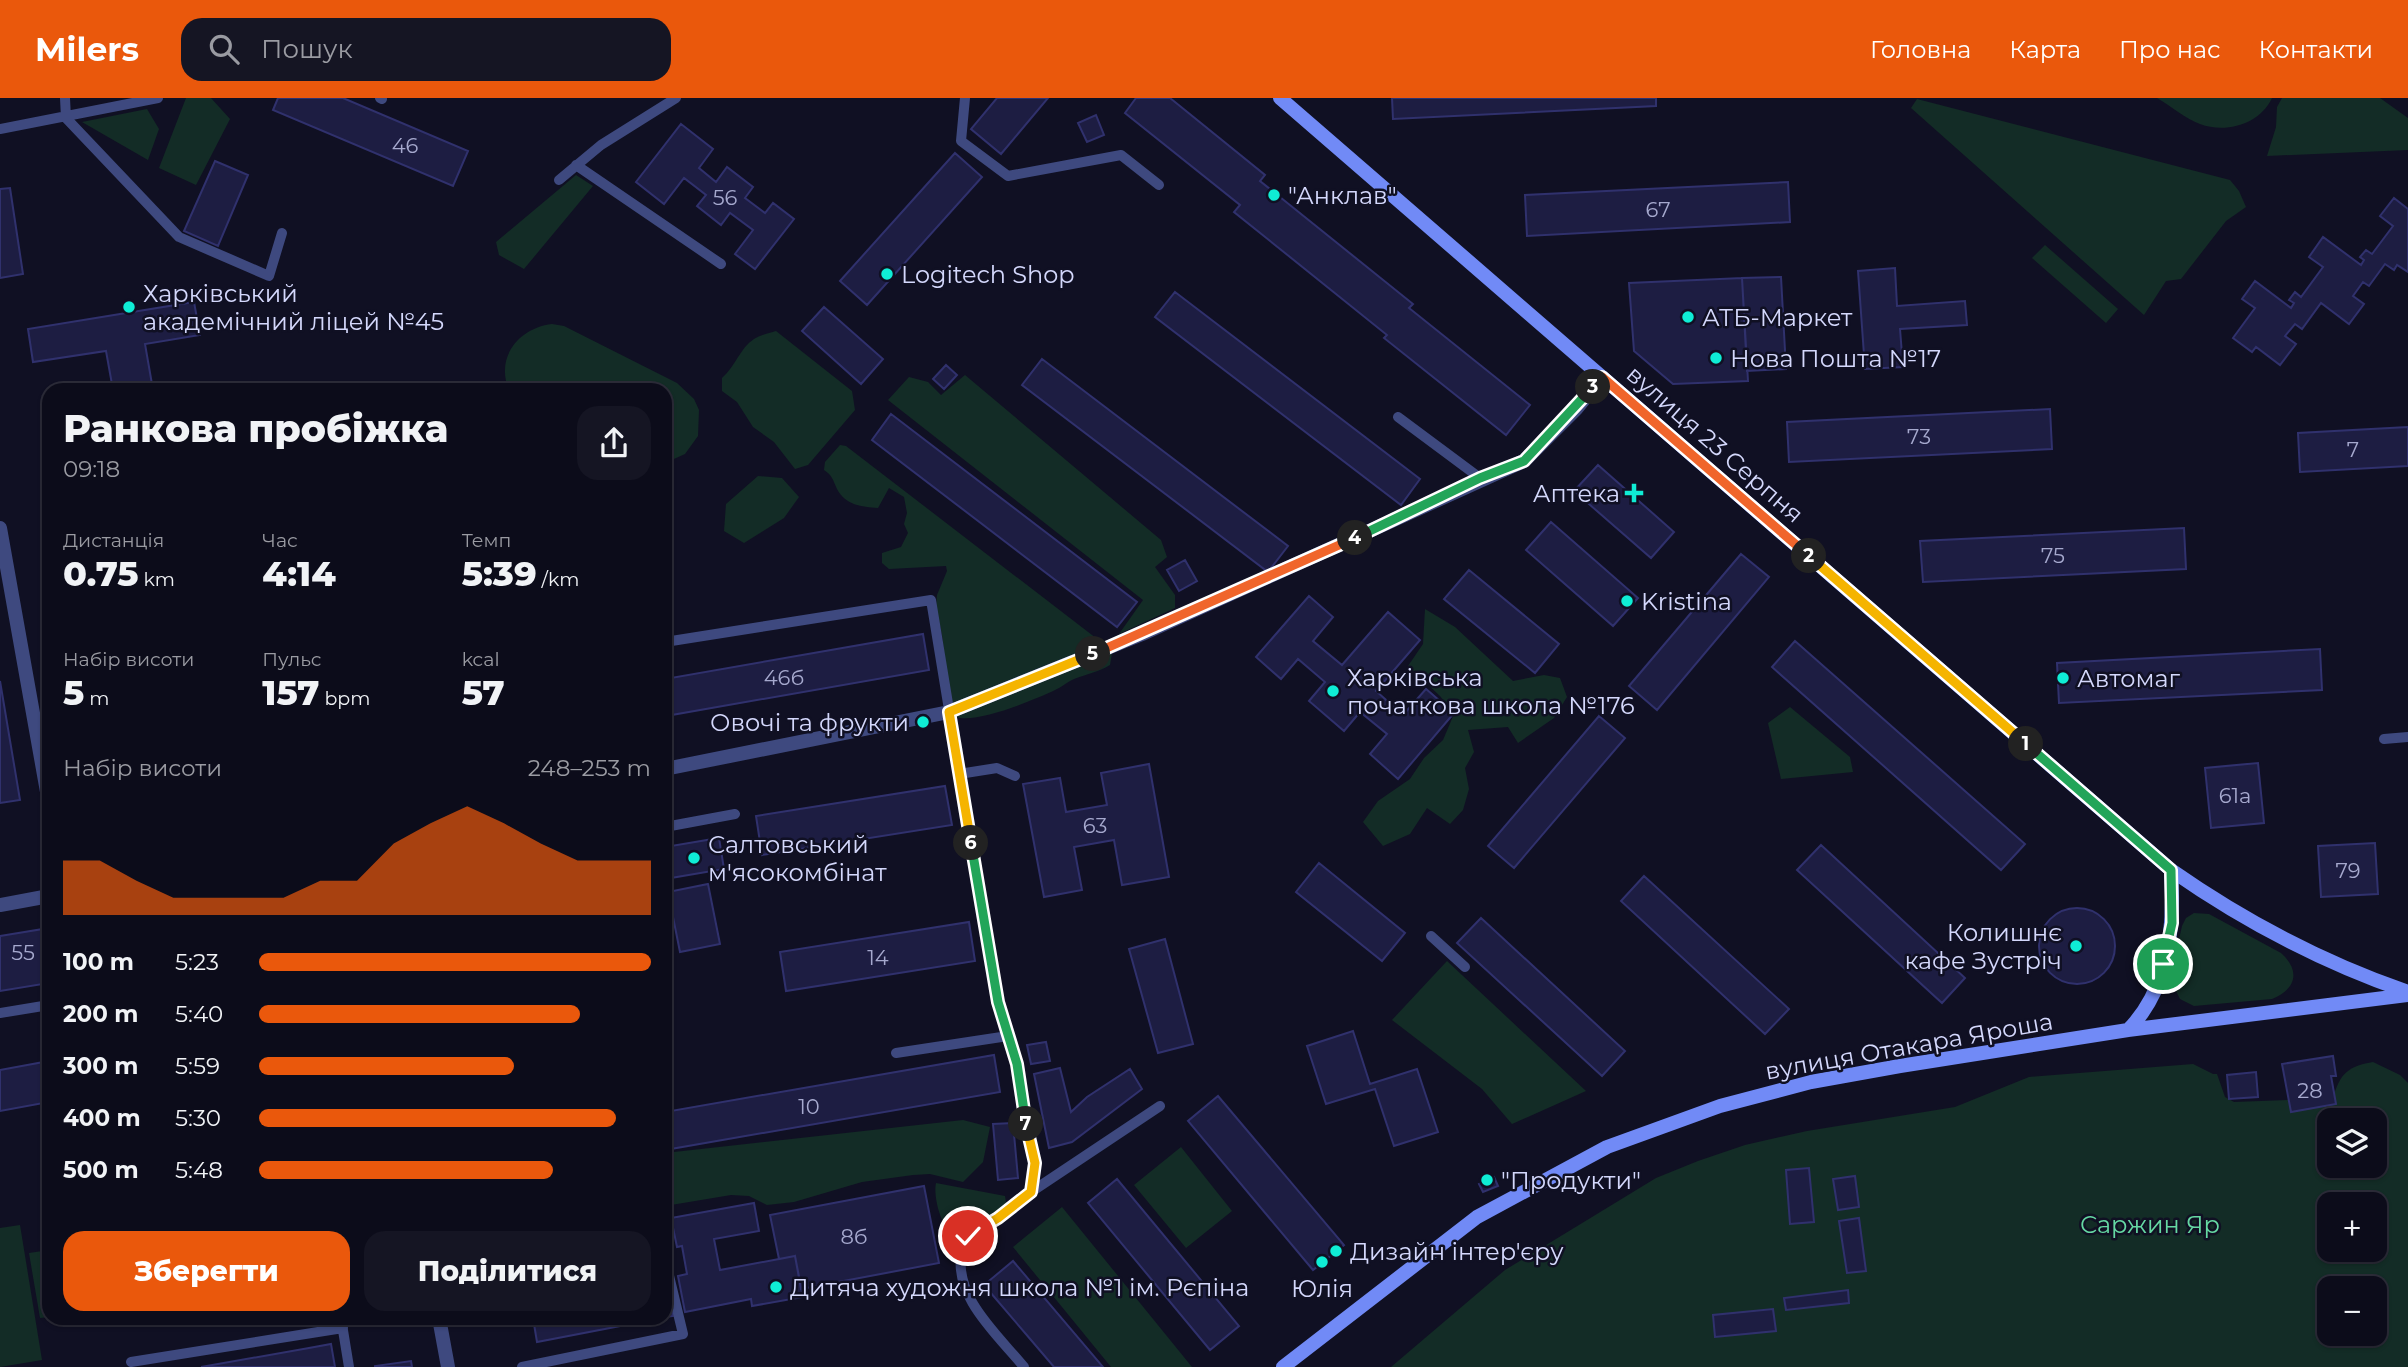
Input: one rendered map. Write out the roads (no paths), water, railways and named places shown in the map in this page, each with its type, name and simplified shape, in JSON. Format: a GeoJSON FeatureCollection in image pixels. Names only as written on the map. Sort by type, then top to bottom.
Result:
{"type":"FeatureCollection","features":[{"type":"Feature","properties":{"kind":"street","name":"вулиця 23 Серпня"},"geometry":{"type":"LineString","coordinates":[[1280,98],[2171,870],[2210,897],[2337,966],[2408,994]]}},
{"type":"Feature","properties":{"kind":"street"},"geometry":{"type":"LineString","coordinates":[[672,768],[949,712],[1142,634],[1385,526],[1480,478],[1524,461],[1576,409],[1602,377]]}},
{"type":"Feature","properties":{"kind":"street"},"geometry":{"type":"LineString","coordinates":[[0,528],[42,764]]}},
{"type":"Feature","properties":{"kind":"street"},"geometry":{"type":"LineString","coordinates":[[2128,1030],[2141,1017],[2157,988],[2172,923],[2171,870]]}},
{"type":"Feature","properties":{"kind":"street"},"geometry":{"type":"LineString","coordinates":[[0,905],[42,897]]}},
{"type":"Feature","properties":{"kind":"street","name":"вулиця Отакара Яроша"},"geometry":{"type":"LineString","coordinates":[[1283,1367],[1477,1217],[1529,1186],[1607,1147],[1720,1106],[1811,1082],[2128,1030],[2408,994]]}},
{"type":"Feature","properties":{"kind":"street"},"geometry":{"type":"LineString","coordinates":[[440,1325],[448,1367]]}},
{"type":"Feature","properties":{"kind":"lane"},"geometry":{"type":"LineString","coordinates":[[65,98],[66,118],[179,237],[269,276],[282,233]]}},
{"type":"Feature","properties":{"kind":"lane"},"geometry":{"type":"LineString","coordinates":[[0,129],[158,98]]}},
{"type":"Feature","properties":{"kind":"lane"},"geometry":{"type":"LineString","coordinates":[[559,180],[601,145],[676,98]]}},
{"type":"Feature","properties":{"kind":"lane"},"geometry":{"type":"LineString","coordinates":[[965,98],[961,141],[1008,176],[1121,155],[1160,185]]}},
{"type":"Feature","properties":{"kind":"lane"},"geometry":{"type":"LineString","coordinates":[[576,165],[721,264]]}},
{"type":"Feature","properties":{"kind":"lane"},"geometry":{"type":"LineString","coordinates":[[1398,417],[1480,478]]}},
{"type":"Feature","properties":{"kind":"lane"},"geometry":{"type":"LineString","coordinates":[[672,641],[931,600],[998,1002],[1017,1064],[1035,1163],[1031,1192]]}},
{"type":"Feature","properties":{"kind":"lane"},"geometry":{"type":"LineString","coordinates":[[2384,739],[2408,737]]}},
{"type":"Feature","properties":{"kind":"lane"},"geometry":{"type":"LineString","coordinates":[[959,774],[997,768],[1014,776]]}},
{"type":"Feature","properties":{"kind":"lane"},"geometry":{"type":"LineString","coordinates":[[672,826],[735,814]]}},
{"type":"Feature","properties":{"kind":"lane"},"geometry":{"type":"LineString","coordinates":[[1431,936],[1465,967]]}},
{"type":"Feature","properties":{"kind":"lane"},"geometry":{"type":"LineString","coordinates":[[0,1013],[42,1005]]}},
{"type":"Feature","properties":{"kind":"lane"},"geometry":{"type":"LineString","coordinates":[[897,1053],[1008,1036]]}},
{"type":"Feature","properties":{"kind":"lane"},"geometry":{"type":"LineString","coordinates":[[1024,1367],[975,1307],[960,1269],[964,1243],[968,1236],[1160,1106]]}},
{"type":"Feature","properties":{"kind":"lane"},"geometry":{"type":"LineString","coordinates":[[522,1367],[684,1334],[672,1287]]}},
{"type":"Feature","properties":{"kind":"lane"},"geometry":{"type":"LineString","coordinates":[[131,1362],[331,1325]]}},
{"type":"Feature","properties":{"kind":"lane"},"geometry":{"type":"LineString","coordinates":[[342,1325],[349,1367]]}},
{"type":"Feature","properties":{"kind":"place","name":"\"Анклав\""},"geometry":{"type":"Point","coordinates":[1274,195]}},
{"type":"Feature","properties":{"kind":"place","name":"Logitech Shop"},"geometry":{"type":"Point","coordinates":[887,274]}},
{"type":"Feature","properties":{"kind":"place","name":"Харківський академічний ліцей №45"},"geometry":{"type":"Point","coordinates":[129,307]}},
{"type":"Feature","properties":{"kind":"place","name":"АТБ-Маркет"},"geometry":{"type":"Point","coordinates":[1688,317]}},
{"type":"Feature","properties":{"kind":"place","name":"Нова Пошта №17"},"geometry":{"type":"Point","coordinates":[1716,358]}},
{"type":"Feature","properties":{"kind":"place","name":"Аптека"},"geometry":{"type":"Point","coordinates":[1634,493]}},
{"type":"Feature","properties":{"kind":"place","name":"Kristina"},"geometry":{"type":"Point","coordinates":[1627,601]}},
{"type":"Feature","properties":{"kind":"place","name":"Автомаг"},"geometry":{"type":"Point","coordinates":[2063,678]}},
{"type":"Feature","properties":{"kind":"place","name":"Харківська початкова школа №176"},"geometry":{"type":"Point","coordinates":[1333,691]}},
{"type":"Feature","properties":{"kind":"place","name":"Овочі та фрукти"},"geometry":{"type":"Point","coordinates":[923,722]}},
{"type":"Feature","properties":{"kind":"place","name":"Салтовський м'ясокомбінат"},"geometry":{"type":"Point","coordinates":[694,858]}},
{"type":"Feature","properties":{"kind":"place","name":"Колишнє кафе Зустріч"},"geometry":{"type":"Point","coordinates":[2076,946]}},
{"type":"Feature","properties":{"kind":"place","name":"\"Продукти\""},"geometry":{"type":"Point","coordinates":[1487,1180]}},
{"type":"Feature","properties":{"kind":"place","name":"Дизайн інтер'єру"},"geometry":{"type":"Point","coordinates":[1336,1251]}},
{"type":"Feature","properties":{"kind":"place","name":"Юлія"},"geometry":{"type":"Point","coordinates":[1322,1262]}},
{"type":"Feature","properties":{"kind":"place","name":"Дитяча художня школа №1 ім. Рєпіна"},"geometry":{"type":"Point","coordinates":[776,1287]}},
{"type":"Feature","properties":{"kind":"park label","name":"Саржин Яр"},"geometry":{"type":"Point","coordinates":[2150,1224]}}]}
